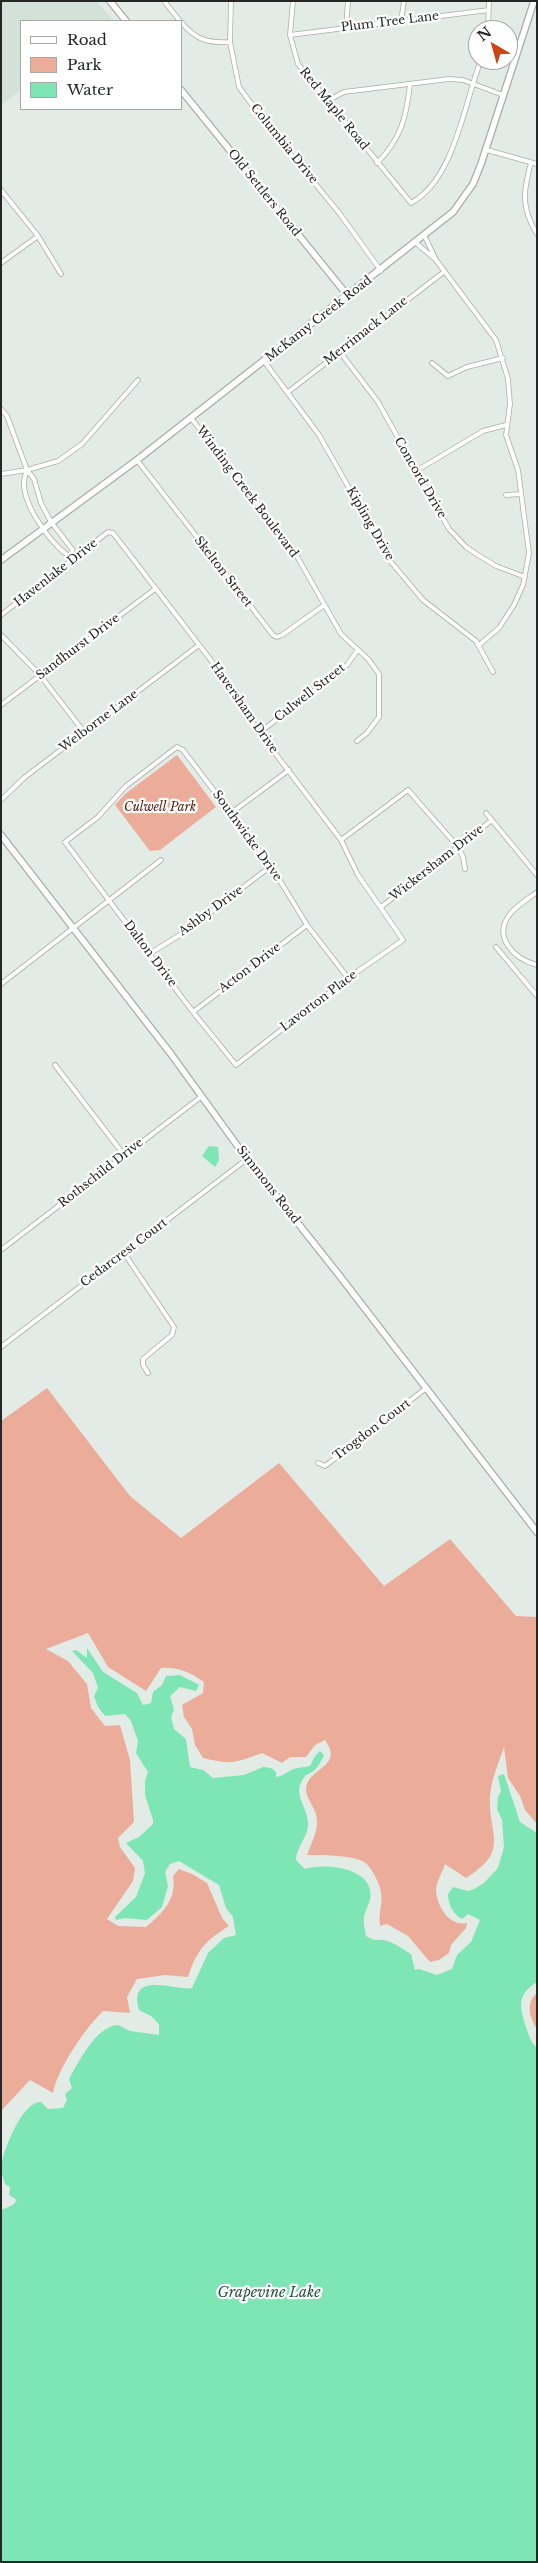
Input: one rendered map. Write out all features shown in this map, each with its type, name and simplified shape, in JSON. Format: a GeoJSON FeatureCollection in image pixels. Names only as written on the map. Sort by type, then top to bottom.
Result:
{"type":"FeatureCollection","features":[{"type":"Feature","properties":{"kind":"street"},"geometry":{"type":"LineString","coordinates":[[110,1],[125,20]]}},
{"type":"Feature","properties":{"kind":"street"},"geometry":{"type":"LineString","coordinates":[[164,1],[179,20]]}},
{"type":"Feature","properties":{"kind":"street","name":"Columbia Drive"},"geometry":{"type":"LineString","coordinates":[[231,1],[230,42],[236,76],[244,96],[340,214],[381,271]]}},
{"type":"Feature","properties":{"kind":"street","name":"Red Maple Road"},"geometry":{"type":"LineString","coordinates":[[293,1],[290,35],[298,64],[377,164],[411,203],[423,194],[444,166],[457,135],[472,84]]}},
{"type":"Feature","properties":{"kind":"street"},"geometry":{"type":"LineString","coordinates":[[346,28],[348,1]]}},
{"type":"Feature","properties":{"kind":"street"},"geometry":{"type":"LineString","coordinates":[[401,20],[404,1]]}},
{"type":"Feature","properties":{"kind":"street"},"geometry":{"type":"LineString","coordinates":[[488,20],[489,1]]}},
{"type":"Feature","properties":{"kind":"street","name":"McKamy Creek Road"},"geometry":{"type":"LineString","coordinates":[[1,560],[137,460],[425,237],[453,212],[477,175],[487,150],[534,1]]}},
{"type":"Feature","properties":{"kind":"street","name":"Plum Tree Lane"},"geometry":{"type":"LineString","coordinates":[[290,35],[489,10]]}},
{"type":"Feature","properties":{"kind":"street"},"geometry":{"type":"LineString","coordinates":[[182,23],[194,36],[203,41],[230,42]]}},
{"type":"Feature","properties":{"kind":"street"},"geometry":{"type":"LineString","coordinates":[[472,84],[477,70]]}},
{"type":"Feature","properties":{"kind":"street"},"geometry":{"type":"LineString","coordinates":[[327,101],[344,92],[449,79],[472,84],[503,95]]}},
{"type":"Feature","properties":{"kind":"street"},"geometry":{"type":"LineString","coordinates":[[377,164],[397,140],[406,114],[410,85]]}},
{"type":"Feature","properties":{"kind":"street","name":"Old Settlers Road"},"geometry":{"type":"LineString","coordinates":[[182,91],[348,296]]}},
{"type":"Feature","properties":{"kind":"street"},"geometry":{"type":"LineString","coordinates":[[487,150],[537,164]]}},
{"type":"Feature","properties":{"kind":"street"},"geometry":{"type":"LineString","coordinates":[[532,163],[524,189],[527,215],[537,234]]}},
{"type":"Feature","properties":{"kind":"street"},"geometry":{"type":"LineString","coordinates":[[1,190],[38,236],[61,274]]}},
{"type":"Feature","properties":{"kind":"street"},"geometry":{"type":"LineString","coordinates":[[1,263],[38,236]]}},
{"type":"Feature","properties":{"kind":"street"},"geometry":{"type":"LineString","coordinates":[[425,237],[436,260]]}},
{"type":"Feature","properties":{"kind":"street"},"geometry":{"type":"LineString","coordinates":[[416,243],[436,260],[496,340],[508,379],[510,404],[506,435],[516,462],[529,553],[525,577],[506,620],[480,645]]}},
{"type":"Feature","properties":{"kind":"street","name":"Merrimack Lane"},"geometry":{"type":"LineString","coordinates":[[288,392],[445,271]]}},
{"type":"Feature","properties":{"kind":"street","name":"Concord Drive"},"geometry":{"type":"LineString","coordinates":[[340,352],[378,402],[449,529],[466,547],[496,566],[525,577]]}},
{"type":"Feature","properties":{"kind":"street"},"geometry":{"type":"LineString","coordinates":[[432,363],[448,376],[467,368],[503,358]]}},
{"type":"Feature","properties":{"kind":"street","name":"Kipling Drive"},"geometry":{"type":"LineString","coordinates":[[264,361],[319,435],[391,562],[423,600],[480,645],[493,672]]}},
{"type":"Feature","properties":{"kind":"street"},"geometry":{"type":"LineString","coordinates":[[1,474],[28,470],[58,461],[82,444],[138,380]]}},
{"type":"Feature","properties":{"kind":"street"},"geometry":{"type":"LineString","coordinates":[[1,409],[7,416],[28,470],[34,480],[41,503],[51,522],[72,548],[74,559]]}},
{"type":"Feature","properties":{"kind":"street","name":"Winding Creek Boulevard"},"geometry":{"type":"LineString","coordinates":[[190,418],[294,551],[341,634],[357,651],[368,659],[379,674],[380,699],[378,717],[375,724],[357,741]]}},
{"type":"Feature","properties":{"kind":"street"},"geometry":{"type":"LineString","coordinates":[[416,471],[483,431],[506,425]]}},
{"type":"Feature","properties":{"kind":"street","name":"Skelton Street"},"geometry":{"type":"LineString","coordinates":[[137,460],[273,635],[277,637],[282,635],[324,606]]}},
{"type":"Feature","properties":{"kind":"street"},"geometry":{"type":"LineString","coordinates":[[28,470],[24,482],[32,512],[63,554],[74,559]]}},
{"type":"Feature","properties":{"kind":"street"},"geometry":{"type":"LineString","coordinates":[[506,495],[521,494]]}},
{"type":"Feature","properties":{"kind":"street","name":"Havenlake Drive"},"geometry":{"type":"LineString","coordinates":[[1,615],[110,531]]}},
{"type":"Feature","properties":{"kind":"street","name":"Haversham Drive"},"geometry":{"type":"LineString","coordinates":[[110,531],[232,688],[259,733],[341,840],[358,875],[403,940]]}},
{"type":"Feature","properties":{"kind":"street","name":"Sandhurst Drive"},"geometry":{"type":"LineString","coordinates":[[1,705],[155,588]]}},
{"type":"Feature","properties":{"kind":"street"},"geometry":{"type":"LineString","coordinates":[[1,635],[40,675],[84,732]]}},
{"type":"Feature","properties":{"kind":"street","name":"Welborne Lane"},"geometry":{"type":"LineString","coordinates":[[1,800],[25,777],[199,645]]}},
{"type":"Feature","properties":{"kind":"street","name":"Culwell Street"},"geometry":{"type":"LineString","coordinates":[[259,733],[347,665],[357,651]]}},
{"type":"Feature","properties":{"kind":"street","name":"Southwicke Drive"},"geometry":{"type":"LineString","coordinates":[[66,842],[98,817],[126,786],[177,747],[186,753],[271,866],[306,925],[348,978]]}},
{"type":"Feature","properties":{"kind":"street"},"geometry":{"type":"LineString","coordinates":[[231,813],[289,770]]}},
{"type":"Feature","properties":{"kind":"street"},"geometry":{"type":"LineString","coordinates":[[341,840],[408,790],[458,847],[463,857],[465,869]]}},
{"type":"Feature","properties":{"kind":"street"},"geometry":{"type":"LineString","coordinates":[[486,813],[537,875]]}},
{"type":"Feature","properties":{"kind":"street","name":"Wickersham Drive"},"geometry":{"type":"LineString","coordinates":[[381,907],[492,820]]}},
{"type":"Feature","properties":{"kind":"street","name":"Simmons Road"},"geometry":{"type":"LineString","coordinates":[[1,835],[202,1096],[247,1159],[537,1532]]}},
{"type":"Feature","properties":{"kind":"street","name":"Dalton Drive"},"geometry":{"type":"LineString","coordinates":[[66,842],[193,1012],[236,1065]]}},
{"type":"Feature","properties":{"kind":"street"},"geometry":{"type":"LineString","coordinates":[[1,984],[160,860]]}},
{"type":"Feature","properties":{"kind":"street","name":"Ashby Drive"},"geometry":{"type":"LineString","coordinates":[[149,954],[186,930],[271,866]]}},
{"type":"Feature","properties":{"kind":"street"},"geometry":{"type":"LineString","coordinates":[[537,892],[510,913],[503,934],[512,953],[520,960],[537,965]]}},
{"type":"Feature","properties":{"kind":"street","name":"Acton Drive"},"geometry":{"type":"LineString","coordinates":[[193,1012],[306,925]]}},
{"type":"Feature","properties":{"kind":"street","name":"Lavorton Place"},"geometry":{"type":"LineString","coordinates":[[236,1065],[348,978],[403,940]]}},
{"type":"Feature","properties":{"kind":"street"},"geometry":{"type":"LineString","coordinates":[[496,948],[537,996]]}},
{"type":"Feature","properties":{"kind":"street"},"geometry":{"type":"LineString","coordinates":[[55,1065],[124,1155]]}},
{"type":"Feature","properties":{"kind":"street","name":"Rothschild Drive"},"geometry":{"type":"LineString","coordinates":[[1,1250],[202,1096]]}},
{"type":"Feature","properties":{"kind":"street","name":"Cedarcrest Court"},"geometry":{"type":"LineString","coordinates":[[1,1347],[247,1159]]}},
{"type":"Feature","properties":{"kind":"street"},"geometry":{"type":"LineString","coordinates":[[124,1253],[174,1327],[172,1335],[144,1359],[143,1365],[148,1373]]}},
{"type":"Feature","properties":{"kind":"street","name":"Trogdon Court"},"geometry":{"type":"LineString","coordinates":[[318,1462],[325,1466],[425,1390]]}},
{"type":"Feature","properties":{"kind":"shaded area"},"geometry":{"type":"Polygon","coordinates":[[[1,1],[97,1],[112,19],[20,20],[20,91],[1,105],[1,1]]]}},
{"type":"Feature","properties":{"kind":"green space","name":"Culwell Park"},"geometry":{"type":"Polygon","coordinates":[[[177,755],[216,807],[160,850],[150,851],[115,805],[125,794],[177,755]]]}},
{"type":"Feature","properties":{"kind":"green space"},"geometry":{"type":"Polygon","coordinates":[[[47,1388],[130,1496],[181,1538],[279,1463],[384,1586],[450,1539],[516,1616],[537,1617],[537,1824],[525,1810],[520,1796],[508,1778],[504,1747],[490,1796],[493,1850],[480,1868],[466,1878],[445,1864],[436,1887],[439,1903],[450,1919],[455,1922],[467,1923],[466,1928],[451,1945],[449,1953],[439,1960],[430,1962],[408,1936],[387,1924],[380,1926],[380,1889],[375,1876],[367,1864],[345,1857],[307,1855],[315,1835],[317,1819],[315,1810],[307,1796],[306,1788],[311,1778],[325,1765],[331,1755],[330,1748],[325,1740],[315,1745],[306,1757],[290,1757],[282,1763],[262,1753],[233,1762],[221,1762],[203,1758],[195,1745],[192,1729],[184,1717],[182,1705],[203,1693],[204,1682],[184,1671],[173,1668],[161,1668],[146,1691],[108,1667],[88,1633],[46,1649],[68,1661],[87,1684],[91,1708],[105,1726],[120,1725],[130,1760],[134,1822],[118,1838],[120,1847],[135,1868],[133,1881],[107,1919],[118,1926],[146,1927],[163,1911],[171,1899],[174,1884],[173,1876],[179,1869],[207,1883],[222,1918],[229,1926],[208,1941],[198,1953],[188,1977],[165,1975],[137,1979],[127,1997],[130,2013],[103,2011],[88,2028],[66,2061],[53,2093],[30,2080],[1,2111],[1,1421],[47,1388]]]}},
{"type":"Feature","properties":{"kind":"green space"},"geometry":{"type":"Polygon","coordinates":[[[537,1993],[537,2029],[532,2020],[530,2006],[533,1997],[537,1993]]]}},
{"type":"Feature","properties":{"kind":"water"},"geometry":{"type":"Polygon","coordinates":[[[209,1146],[218,1147],[219,1160],[215,1167],[202,1156],[209,1146]]]}},
{"type":"Feature","properties":{"kind":"water","name":"Grapevine Lake"},"geometry":{"type":"Polygon","coordinates":[[[87,1648],[103,1672],[137,1693],[143,1705],[151,1703],[153,1692],[162,1685],[166,1676],[180,1675],[199,1685],[196,1691],[180,1687],[170,1696],[174,1710],[171,1717],[174,1729],[186,1739],[190,1767],[203,1770],[213,1778],[244,1775],[263,1767],[271,1768],[276,1772],[276,1777],[281,1776],[293,1769],[310,1766],[320,1751],[324,1755],[320,1762],[315,1770],[306,1775],[299,1787],[299,1793],[307,1816],[308,1828],[296,1860],[305,1869],[332,1867],[361,1876],[367,1882],[370,1890],[369,1902],[364,1915],[366,1936],[374,1940],[389,1941],[411,1954],[415,1970],[419,1969],[437,1975],[452,1969],[457,1955],[471,1942],[480,1920],[468,1914],[462,1919],[459,1917],[452,1908],[448,1894],[453,1887],[468,1891],[474,1889],[484,1883],[498,1868],[504,1847],[502,1820],[497,1809],[498,1797],[501,1791],[498,1776],[504,1774],[520,1822],[537,1833],[537,1982],[526,1992],[521,2002],[521,2008],[529,2036],[537,2048],[537,2562],[1,2562],[1,2210],[13,2205],[17,2200],[9,2195],[10,2187],[5,2184],[1,2171],[2,2161],[9,2141],[20,2119],[34,2104],[41,2102],[48,2109],[63,2108],[67,2100],[65,2094],[72,2088],[69,2079],[89,2046],[102,2032],[118,2025],[130,2031],[159,2035],[159,2024],[151,2016],[139,2010],[137,1997],[140,1990],[147,1986],[156,1985],[192,1988],[208,1953],[224,1938],[236,1935],[233,1917],[226,1908],[219,1885],[179,1861],[170,1864],[165,1872],[168,1886],[162,1907],[147,1920],[125,1918],[116,1920],[115,1917],[136,1897],[145,1873],[143,1861],[126,1843],[139,1837],[153,1824],[145,1795],[145,1781],[148,1772],[136,1753],[138,1741],[131,1721],[125,1714],[105,1716],[98,1707],[94,1696],[98,1688],[93,1673],[72,1651],[76,1650],[87,1658],[87,1648]]]}}]}
